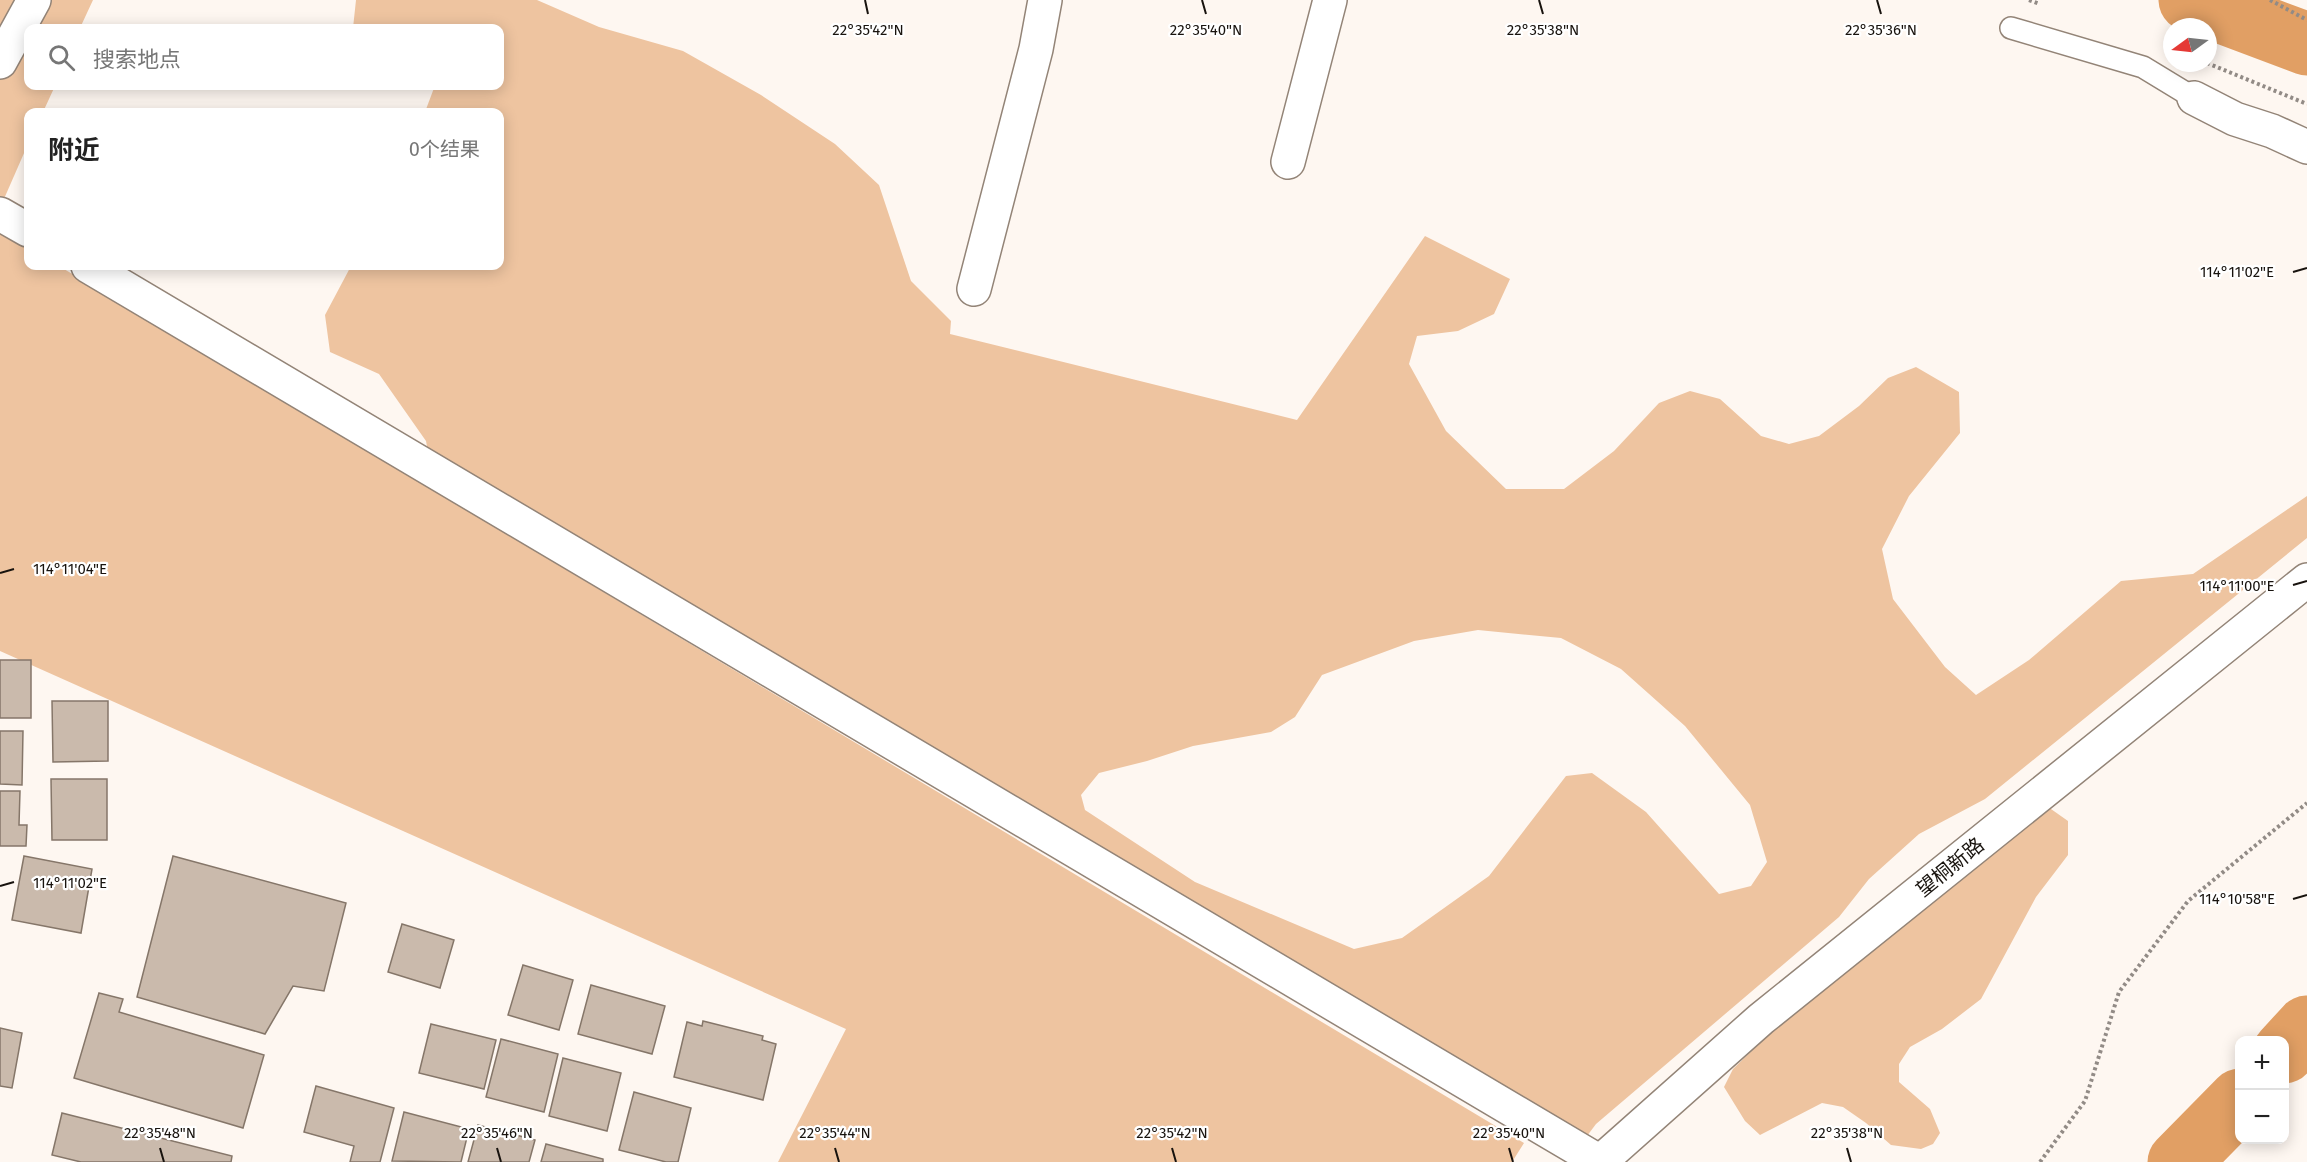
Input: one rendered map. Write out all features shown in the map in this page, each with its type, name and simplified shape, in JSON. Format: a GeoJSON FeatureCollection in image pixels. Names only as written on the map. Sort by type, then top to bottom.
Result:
{"type":"FeatureCollection","features":[{"type":"Feature","properties":{"kind":"street"},"geometry":{"type":"LineString","coordinates":[[0,62],[34,0]]}},
{"type":"Feature","properties":{"kind":"street"},"geometry":{"type":"LineString","coordinates":[[974,289],[1036,49],[1045,0]]}},
{"type":"Feature","properties":{"kind":"street"},"geometry":{"type":"LineString","coordinates":[[1288,162],[1330,0]]}},
{"type":"Feature","properties":{"kind":"street"},"geometry":{"type":"LineString","coordinates":[[2194,98],[2235,119],[2272,131],[2307,147]]}},
{"type":"Feature","properties":{"kind":"street"},"geometry":{"type":"LineString","coordinates":[[0,213],[24,228]]}},
{"type":"Feature","properties":{"kind":"street"},"geometry":{"type":"LineString","coordinates":[[95,270],[1600,1162]]}},
{"type":"Feature","properties":{"kind":"street","name":"望桐新路"},"geometry":{"type":"LineString","coordinates":[[1600,1162],[1761,1019],[2307,580]]}},
{"type":"Feature","properties":{"kind":"lane"},"geometry":{"type":"LineString","coordinates":[[2011,28],[2143,67],[2194,98]]}},
{"type":"Feature","properties":{"kind":"path"},"geometry":{"type":"LineString","coordinates":[[2270,0],[2307,20]]}},
{"type":"Feature","properties":{"kind":"path"},"geometry":{"type":"LineString","coordinates":[[2217,67],[2307,104]]}},
{"type":"Feature","properties":{"kind":"path"},"geometry":{"type":"LineString","coordinates":[[2040,1162],[2085,1101],[2119,992],[2187,901],[2307,803]]}},
{"type":"Feature","properties":{"kind":"shaded area"},"geometry":{"type":"Polygon","coordinates":[[[0,0],[93,0],[82,24],[24,24],[24,90],[53,90],[45,108],[24,108],[24,153],[0,208],[0,0]]]}},
{"type":"Feature","properties":{"kind":"shaded area"},"geometry":{"type":"Polygon","coordinates":[[[356,0],[537,0],[599,27],[683,51],[761,95],[835,144],[879,185],[911,281],[951,321],[950,334],[1297,420],[1425,236],[1510,279],[1494,314],[1458,331],[1417,336],[1409,364],[1446,431],[1506,489],[1564,489],[1614,451],[1659,403],[1690,391],[1720,399],[1761,436],[1789,444],[1819,436],[1859,406],[1888,378],[1916,367],[1959,392],[1960,433],[1909,496],[1882,549],[1893,599],[1945,667],[1976,695],[2029,660],[2121,581],[2193,574],[2307,496],[2307,538],[1985,799],[1919,834],[1869,879],[1839,917],[1596,1124],[1584,1140],[430,462],[426,441],[379,374],[330,352],[325,315],[349,270],[504,270],[504,108],[426,108],[433,90],[504,90],[504,24],[353,24],[356,0]],[[1478,630],[1414,641],[1322,675],[1295,717],[1271,732],[1193,746],[1099,773],[1081,795],[1085,810],[1195,882],[1354,949],[1402,938],[1489,876],[1566,776],[1592,773],[1646,812],[1719,894],[1751,886],[1767,862],[1750,805],[1685,726],[1621,669],[1561,638],[1478,630]]]}},
{"type":"Feature","properties":{"kind":"shaded area"},"geometry":{"type":"Polygon","coordinates":[[[0,230],[24,245],[24,270],[66,270],[1524,1143],[1512,1162],[778,1162],[846,1029],[0,651],[0,230]]]}},
{"type":"Feature","properties":{"kind":"shaded area"},"geometry":{"type":"Polygon","coordinates":[[[2041,802],[2068,821],[2068,855],[2036,897],[1981,999],[1942,1029],[1910,1047],[1899,1064],[1899,1082],[1930,1109],[1940,1133],[1933,1144],[1921,1149],[1891,1145],[1843,1107],[1822,1103],[1760,1135],[1745,1121],[1724,1087],[1733,1069],[1813,991],[2041,802]]]}},
{"type":"Feature","properties":{"kind":"building"},"geometry":{"type":"Polygon","coordinates":[[[0,660],[31,660],[31,718],[0,718],[0,660]]]}},
{"type":"Feature","properties":{"kind":"building"},"geometry":{"type":"Polygon","coordinates":[[[52,701],[108,701],[108,761],[53,762],[52,701]]]}},
{"type":"Feature","properties":{"kind":"building"},"geometry":{"type":"Polygon","coordinates":[[[0,731],[23,731],[22,785],[0,784],[0,731]]]}},
{"type":"Feature","properties":{"kind":"building"},"geometry":{"type":"Polygon","coordinates":[[[51,779],[107,779],[107,840],[52,840],[51,779]]]}},
{"type":"Feature","properties":{"kind":"building"},"geometry":{"type":"Polygon","coordinates":[[[0,791],[20,791],[19,825],[27,825],[26,846],[0,846],[0,791]]]}},
{"type":"Feature","properties":{"kind":"building"},"geometry":{"type":"Polygon","coordinates":[[[24,856],[92,869],[81,933],[12,920],[24,856]]]}},
{"type":"Feature","properties":{"kind":"building"},"geometry":{"type":"Polygon","coordinates":[[[173,856],[346,903],[324,991],[293,986],[265,1034],[137,997],[173,856]]]}},
{"type":"Feature","properties":{"kind":"building"},"geometry":{"type":"Polygon","coordinates":[[[402,924],[454,940],[440,988],[388,972],[402,924]]]}},
{"type":"Feature","properties":{"kind":"building"},"geometry":{"type":"Polygon","coordinates":[[[523,965],[573,980],[559,1030],[508,1015],[523,965]]]}},
{"type":"Feature","properties":{"kind":"building"},"geometry":{"type":"Polygon","coordinates":[[[591,985],[665,1006],[652,1054],[578,1034],[591,985]]]}},
{"type":"Feature","properties":{"kind":"building"},"geometry":{"type":"Polygon","coordinates":[[[99,993],[123,999],[119,1012],[264,1055],[243,1128],[74,1078],[99,993]]]}},
{"type":"Feature","properties":{"kind":"building"},"geometry":{"type":"Polygon","coordinates":[[[703,1021],[763,1036],[762,1040],[776,1044],[763,1100],[674,1077],[687,1022],[702,1026],[703,1021]]]}},
{"type":"Feature","properties":{"kind":"building"},"geometry":{"type":"Polygon","coordinates":[[[431,1024],[496,1040],[484,1089],[419,1073],[431,1024]]]}},
{"type":"Feature","properties":{"kind":"building"},"geometry":{"type":"Polygon","coordinates":[[[0,1028],[22,1033],[12,1088],[0,1086],[0,1028]]]}},
{"type":"Feature","properties":{"kind":"building"},"geometry":{"type":"Polygon","coordinates":[[[501,1039],[558,1054],[544,1112],[486,1097],[501,1039]]]}},
{"type":"Feature","properties":{"kind":"building"},"geometry":{"type":"Polygon","coordinates":[[[563,1058],[621,1073],[607,1131],[549,1116],[563,1058]]]}},
{"type":"Feature","properties":{"kind":"building"},"geometry":{"type":"Polygon","coordinates":[[[316,1086],[394,1108],[380,1162],[350,1162],[354,1146],[304,1132],[316,1086]]]}},
{"type":"Feature","properties":{"kind":"building"},"geometry":{"type":"Polygon","coordinates":[[[634,1092],[691,1108],[678,1162],[666,1162],[619,1150],[634,1092]]]}},
{"type":"Feature","properties":{"kind":"building"},"geometry":{"type":"Polygon","coordinates":[[[404,1112],[469,1129],[461,1162],[392,1161],[404,1112]]]}},
{"type":"Feature","properties":{"kind":"building"},"geometry":{"type":"Polygon","coordinates":[[[62,1113],[232,1156],[231,1162],[81,1162],[52,1155],[62,1113]]]}},
{"type":"Feature","properties":{"kind":"building"},"geometry":{"type":"Polygon","coordinates":[[[478,1125],[535,1140],[529,1162],[468,1162],[478,1125]]]}},
{"type":"Feature","properties":{"kind":"building"},"geometry":{"type":"Polygon","coordinates":[[[546,1144],[603,1159],[603,1162],[541,1162],[546,1144]]]}},
{"type":"Feature","properties":{"kind":"waterway"},"geometry":{"type":"LineString","coordinates":[[2190,0],[2307,44]]}},
{"type":"Feature","properties":{"kind":"waterway"},"geometry":{"type":"LineString","coordinates":[[2289,1047],[2307,1027]]}},
{"type":"Feature","properties":{"kind":"waterway"},"geometry":{"type":"LineString","coordinates":[[2179,1162],[2235,1105]]}}]}
